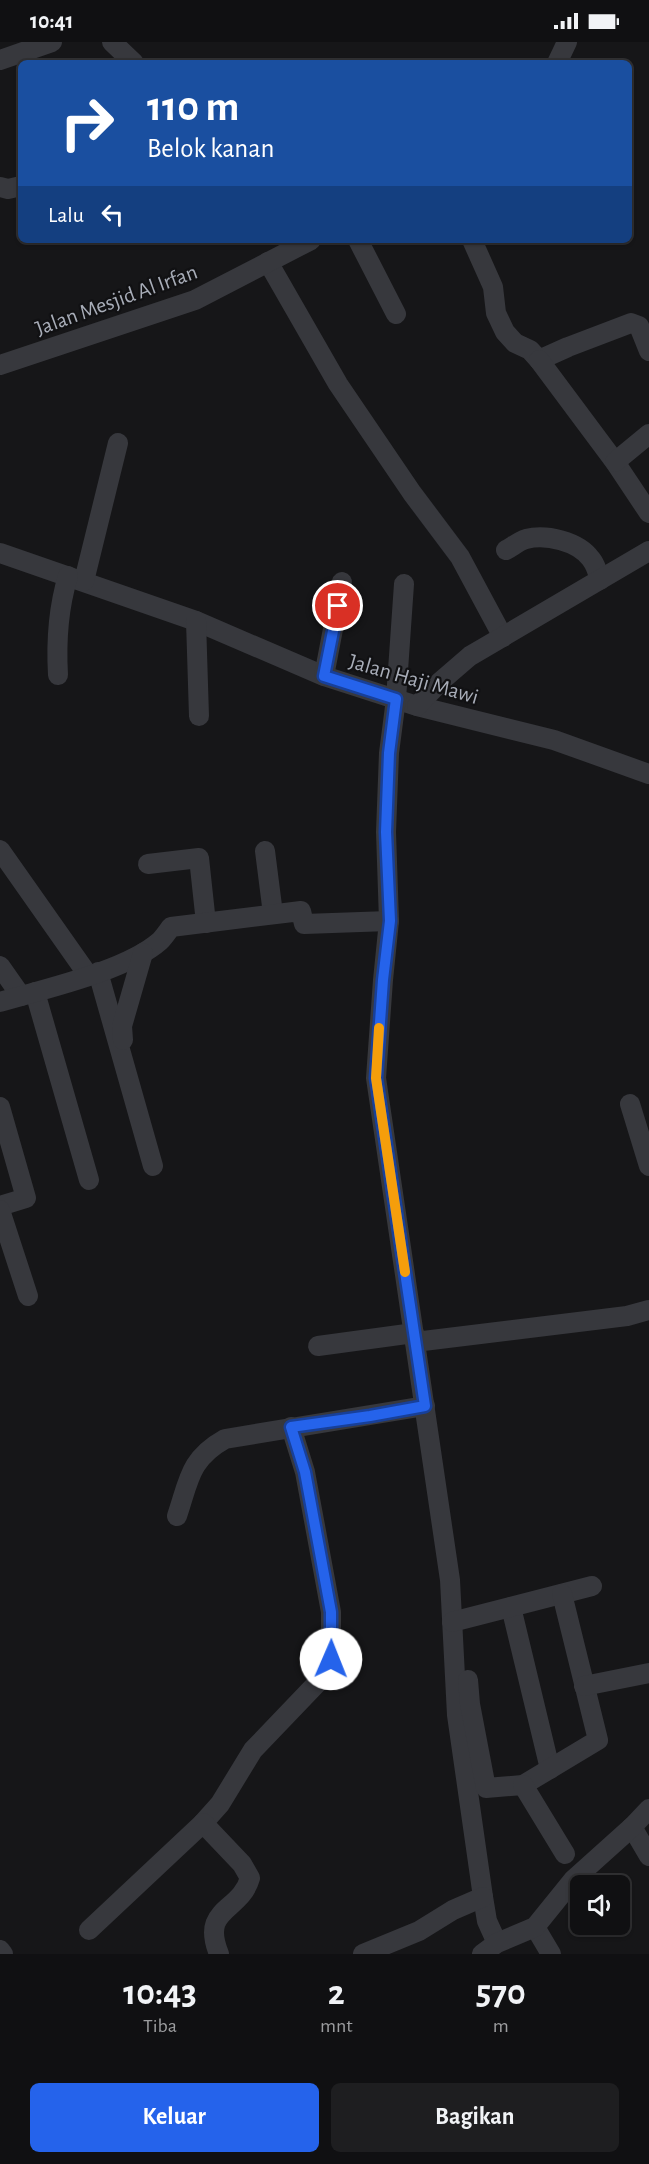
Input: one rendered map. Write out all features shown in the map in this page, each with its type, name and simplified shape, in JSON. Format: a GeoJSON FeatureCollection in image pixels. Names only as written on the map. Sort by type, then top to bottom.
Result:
{"type":"FeatureCollection","features":[{"type":"Feature","properties":{"kind":"street"},"geometry":{"type":"LineString","coordinates":[[0,60],[52,42]]}},
{"type":"Feature","properties":{"kind":"street"},"geometry":{"type":"LineString","coordinates":[[112,42],[131,60]]}},
{"type":"Feature","properties":{"kind":"street"},"geometry":{"type":"LineString","coordinates":[[558,60],[567,42]]}},
{"type":"Feature","properties":{"kind":"street"},"geometry":{"type":"LineString","coordinates":[[0,187],[8,189],[18,187]]}},
{"type":"Feature","properties":{"kind":"street","name":"Jalan Mesjid Al Irfan"},"geometry":{"type":"LineString","coordinates":[[0,365],[195,300],[305,243]]}},
{"type":"Feature","properties":{"kind":"street"},"geometry":{"type":"LineString","coordinates":[[360,243],[396,314]]}},
{"type":"Feature","properties":{"kind":"street"},"geometry":{"type":"LineString","coordinates":[[473,243],[493,287],[496,313],[505,332],[515,343],[530,350],[539,360],[615,462],[649,513]]}},
{"type":"Feature","properties":{"kind":"street"},"geometry":{"type":"LineString","coordinates":[[268,262],[338,384],[460,557],[503,637]]}},
{"type":"Feature","properties":{"kind":"street"},"geometry":{"type":"LineString","coordinates":[[539,360],[631,323],[639,326],[649,351]]}},
{"type":"Feature","properties":{"kind":"street"},"geometry":{"type":"LineString","coordinates":[[615,462],[649,434]]}},
{"type":"Feature","properties":{"kind":"street"},"geometry":{"type":"LineString","coordinates":[[58,675],[57,624],[60,600],[76,578],[118,443]]}},
{"type":"Feature","properties":{"kind":"street"},"geometry":{"type":"LineString","coordinates":[[506,550],[524,539],[544,537],[555,539],[575,547],[590,557],[600,580]]}},
{"type":"Feature","properties":{"kind":"street"},"geometry":{"type":"LineString","coordinates":[[417,706],[441,681],[471,656],[649,551]]}},
{"type":"Feature","properties":{"kind":"street","name":"Jalan Haji Mawi"},"geometry":{"type":"LineString","coordinates":[[0,553],[196,621],[324,676],[417,706],[554,740],[649,774]]}},
{"type":"Feature","properties":{"kind":"street"},"geometry":{"type":"LineString","coordinates":[[324,676],[342,582]]}},
{"type":"Feature","properties":{"kind":"street"},"geometry":{"type":"LineString","coordinates":[[404,584],[396,699],[389,753],[386,832],[390,921],[376,1078],[450,1580],[486,1788],[523,1785],[597,1740],[562,1594]]}},
{"type":"Feature","properties":{"kind":"street"},"geometry":{"type":"LineString","coordinates":[[196,621],[199,716]]}},
{"type":"Feature","properties":{"kind":"street"},"geometry":{"type":"LineString","coordinates":[[0,850],[93,973],[124,1062],[153,1166]]}},
{"type":"Feature","properties":{"kind":"street"},"geometry":{"type":"LineString","coordinates":[[265,852],[273,914]]}},
{"type":"Feature","properties":{"kind":"street"},"geometry":{"type":"LineString","coordinates":[[148,864],[199,858],[206,922]]}},
{"type":"Feature","properties":{"kind":"street"},"geometry":{"type":"LineString","coordinates":[[0,1002],[93,973],[143,953],[161,940],[171,927],[301,911],[304,924]]}},
{"type":"Feature","properties":{"kind":"street"},"geometry":{"type":"LineString","coordinates":[[190,936],[304,924],[390,921]]}},
{"type":"Feature","properties":{"kind":"street"},"geometry":{"type":"LineString","coordinates":[[124,1062],[122,1026],[143,953]]}},
{"type":"Feature","properties":{"kind":"street"},"geometry":{"type":"LineString","coordinates":[[0,966],[28,994],[89,1180]]}},
{"type":"Feature","properties":{"kind":"street"},"geometry":{"type":"LineString","coordinates":[[630,1104],[649,1166]]}},
{"type":"Feature","properties":{"kind":"street"},"geometry":{"type":"LineString","coordinates":[[0,1107],[26,1198],[0,1208],[28,1296]]}},
{"type":"Feature","properties":{"kind":"street"},"geometry":{"type":"LineString","coordinates":[[318,1346],[627,1316],[649,1310]]}},
{"type":"Feature","properties":{"kind":"street"},"geometry":{"type":"LineString","coordinates":[[177,1516],[195,1464],[207,1450],[225,1439],[425,1406]]}},
{"type":"Feature","properties":{"kind":"street"},"geometry":{"type":"LineString","coordinates":[[89,1930],[220,1804],[253,1750],[321,1679],[331,1659],[331,1612],[305,1472],[291,1427]]}},
{"type":"Feature","properties":{"kind":"street"},"geometry":{"type":"LineString","coordinates":[[457,1621],[592,1586]]}},
{"type":"Feature","properties":{"kind":"street"},"geometry":{"type":"LineString","coordinates":[[511,1607],[550,1769]]}},
{"type":"Feature","properties":{"kind":"street"},"geometry":{"type":"LineString","coordinates":[[457,1621],[457,1715],[488,1921],[489,1948],[535,1927],[573,1880],[649,1809]]}},
{"type":"Feature","properties":{"kind":"street"},"geometry":{"type":"LineString","coordinates":[[585,1686],[649,1673]]}},
{"type":"Feature","properties":{"kind":"street"},"geometry":{"type":"LineString","coordinates":[[523,1785],[565,1854]]}},
{"type":"Feature","properties":{"kind":"street"},"geometry":{"type":"LineString","coordinates":[[203,1822],[242,1864],[250,1878],[244,1891],[216,1919],[213,1939],[219,1954]]}},
{"type":"Feature","properties":{"kind":"street"},"geometry":{"type":"LineString","coordinates":[[632,1827],[649,1857]]}},
{"type":"Feature","properties":{"kind":"street"},"geometry":{"type":"LineString","coordinates":[[363,1954],[419,1931],[453,1910],[483,1897]]}},
{"type":"Feature","properties":{"kind":"street"},"geometry":{"type":"LineString","coordinates":[[535,1927],[550,1954]]}},
{"type":"Feature","properties":{"kind":"street"},"geometry":{"type":"LineString","coordinates":[[0,1950],[3,1954]]}},
{"type":"Feature","properties":{"kind":"slow traffic"},"geometry":{"type":"LineString","coordinates":[[379,1028],[376,1078],[405,1272]]}},
{"type":"Feature","properties":{"kind":"route"},"geometry":{"type":"LineString","coordinates":[[331,1659],[331,1612],[305,1472],[291,1427],[425,1406],[376,1078],[390,921],[386,832],[389,753],[396,699],[324,676],[338,606]]}}]}
